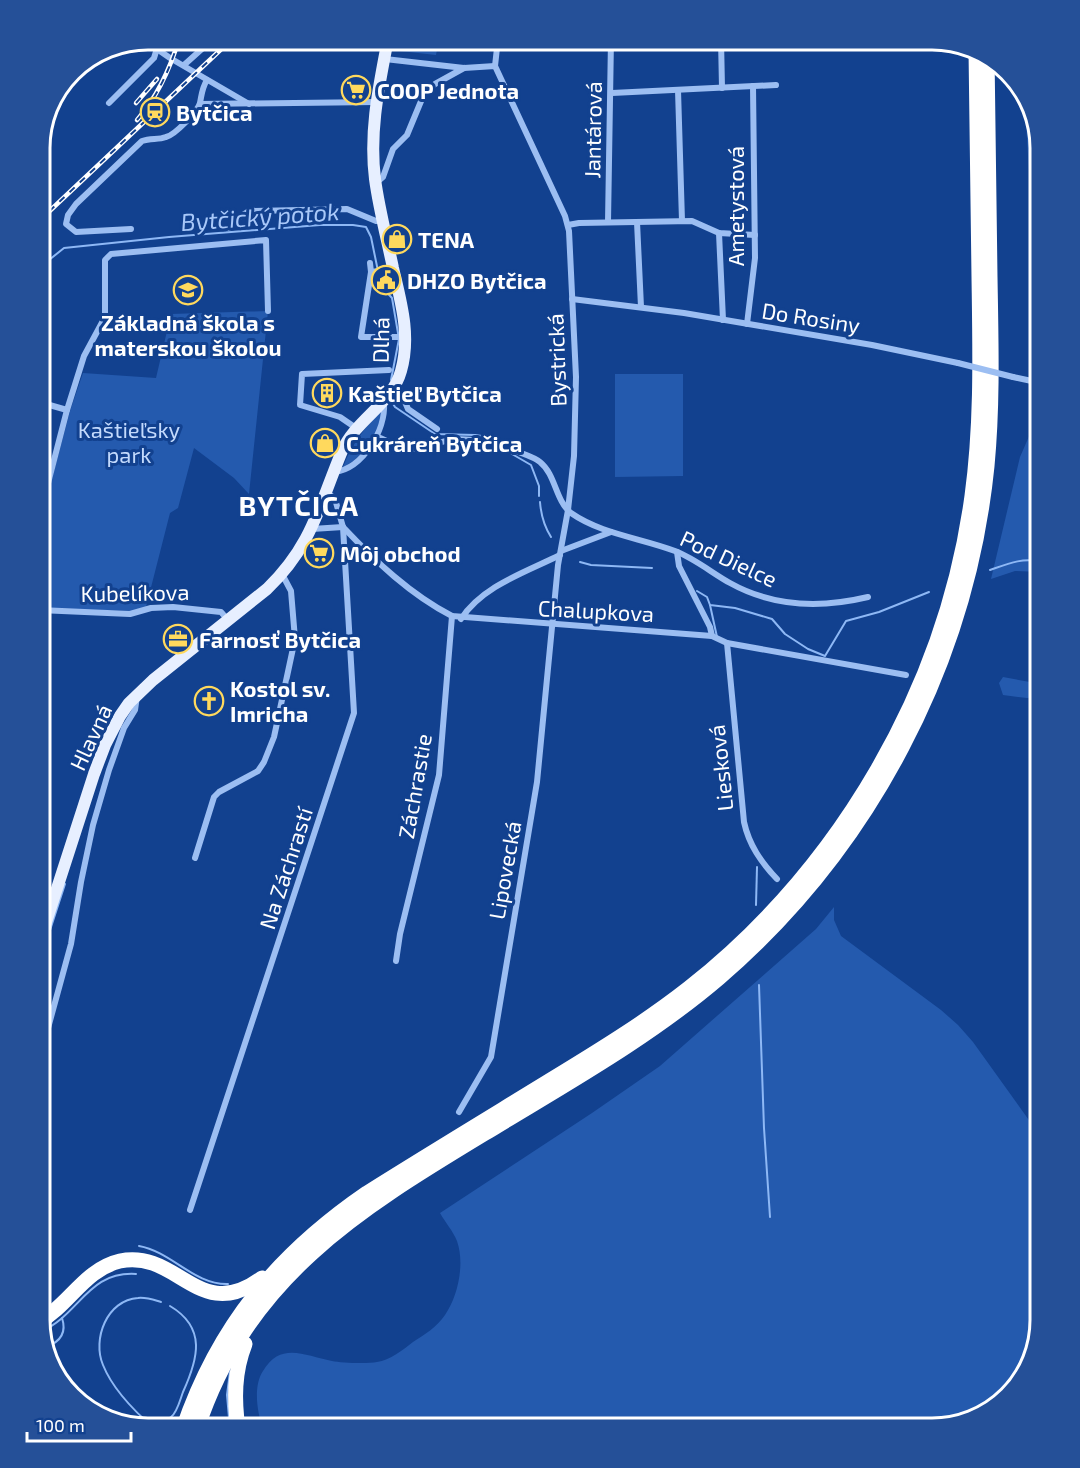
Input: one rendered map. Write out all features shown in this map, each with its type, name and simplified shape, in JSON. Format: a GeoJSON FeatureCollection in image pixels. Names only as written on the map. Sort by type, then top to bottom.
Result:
{"type":"FeatureCollection","features":[{"type":"Feature","properties":{"kind":"highway"},"geometry":{"type":"LineString","coordinates":[[187,1418],[202,1381],[230,1330],[261,1285],[280,1266],[325,1224],[367,1193],[598,1051],[697,981],[746,938],[796,885],[850,814],[880,765],[918,688],[944,620],[961,554],[972,498],[978,437],[980,367],[976,60]]}},
{"type":"Feature","properties":{"kind":"highway"},"geometry":{"type":"LineString","coordinates":[[202,1418],[226,1362],[255,1317],[297,1266],[335,1231],[358,1214],[445,1157],[619,1051],[719,979],[803,894],[843,844],[890,771],[929,692],[954,624],[973,555],[983,500],[992,368],[987,67]]}},
{"type":"Feature","properties":{"kind":"highway"},"geometry":{"type":"LineString","coordinates":[[50,1314],[96,1272],[118,1262],[134,1260],[155,1265],[200,1289],[219,1294],[232,1294],[246,1289],[280,1266]]}},
{"type":"Feature","properties":{"kind":"highway"},"geometry":{"type":"LineString","coordinates":[[236,1418],[235,1408],[239,1360],[255,1317]]}},
{"type":"Feature","properties":{"kind":"main road","name":"Dlhá"},"geometry":{"type":"LineString","coordinates":[[282,574],[312,529],[348,439],[397,382],[403,364],[401,337],[404,316],[376,183],[373,140],[376,102],[386,50]]}},
{"type":"Feature","properties":{"kind":"main road","name":"Hlavná"},"geometry":{"type":"LineString","coordinates":[[50,911],[105,745],[120,716],[137,695],[267,589],[282,574]]}},
{"type":"Feature","properties":{"kind":"street"},"geometry":{"type":"LineString","coordinates":[[109,103],[154,58],[157,50]]}},
{"type":"Feature","properties":{"kind":"street"},"geometry":{"type":"LineString","coordinates":[[158,50],[250,104]]}},
{"type":"Feature","properties":{"kind":"street"},"geometry":{"type":"LineString","coordinates":[[184,65],[201,50]]}},
{"type":"Feature","properties":{"kind":"street"},"geometry":{"type":"LineString","coordinates":[[384,59],[464,68],[495,66],[497,50]]}},
{"type":"Feature","properties":{"kind":"street","name":"Jantárová"},"geometry":{"type":"LineString","coordinates":[[608,222],[611,50]]}},
{"type":"Feature","properties":{"kind":"street"},"geometry":{"type":"LineString","coordinates":[[721,50],[722,88]]}},
{"type":"Feature","properties":{"kind":"street","name":"Bystrická"},"geometry":{"type":"LineString","coordinates":[[495,66],[568,225],[576,377],[576,423],[568,510],[552,625]]}},
{"type":"Feature","properties":{"kind":"street"},"geometry":{"type":"LineString","coordinates":[[376,183],[383,177],[393,149],[407,135],[424,94],[435,84],[464,68]]}},
{"type":"Feature","properties":{"kind":"street"},"geometry":{"type":"LineString","coordinates":[[131,229],[76,232],[66,224],[68,215],[76,204],[142,141],[149,138],[166,138],[174,134],[200,104],[200,90],[207,80]]}},
{"type":"Feature","properties":{"kind":"street","name":"Ametystová"},"geometry":{"type":"LineString","coordinates":[[747,324],[755,235],[753,86]]}},
{"type":"Feature","properties":{"kind":"street"},"geometry":{"type":"LineString","coordinates":[[612,93],[776,86]]}},
{"type":"Feature","properties":{"kind":"street"},"geometry":{"type":"LineString","coordinates":[[678,90],[682,221]]}},
{"type":"Feature","properties":{"kind":"street"},"geometry":{"type":"LineString","coordinates":[[200,104],[376,102]]}},
{"type":"Feature","properties":{"kind":"street"},"geometry":{"type":"LineString","coordinates":[[229,228],[235,220],[249,210],[346,208],[376,221],[383,220]]}},
{"type":"Feature","properties":{"kind":"street"},"geometry":{"type":"LineString","coordinates":[[568,225],[692,221],[718,233],[755,235]]}},
{"type":"Feature","properties":{"kind":"street"},"geometry":{"type":"LineString","coordinates":[[637,222],[640,307]]}},
{"type":"Feature","properties":{"kind":"street"},"geometry":{"type":"LineString","coordinates":[[718,233],[723,321]]}},
{"type":"Feature","properties":{"kind":"street"},"geometry":{"type":"LineString","coordinates":[[50,476],[84,356],[105,317],[105,260],[111,254],[266,240],[268,311]]}},
{"type":"Feature","properties":{"kind":"street"},"geometry":{"type":"LineString","coordinates":[[370,263],[376,272],[361,337],[401,337]]}},
{"type":"Feature","properties":{"kind":"street"},"geometry":{"type":"LineString","coordinates":[[376,272],[394,269]]}},
{"type":"Feature","properties":{"kind":"street","name":"Do Rosiny"},"geometry":{"type":"LineString","coordinates":[[572,299],[640,307],[872,345],[1030,380]]}},
{"type":"Feature","properties":{"kind":"street"},"geometry":{"type":"LineString","coordinates":[[356,428],[340,417],[300,405],[302,374],[389,370]]}},
{"type":"Feature","properties":{"kind":"street"},"geometry":{"type":"LineString","coordinates":[[397,382],[408,408],[437,429]]}},
{"type":"Feature","properties":{"kind":"street"},"geometry":{"type":"LineString","coordinates":[[335,472],[345,471],[378,437],[382,423],[383,400]]}},
{"type":"Feature","properties":{"kind":"street"},"geometry":{"type":"LineString","coordinates":[[50,405],[67,410]]}},
{"type":"Feature","properties":{"kind":"street"},"geometry":{"type":"LineString","coordinates":[[378,437],[405,449],[454,439],[469,439],[487,442],[506,450]]}},
{"type":"Feature","properties":{"kind":"street"},"geometry":{"type":"LineString","coordinates":[[516,451],[539,461],[546,468],[568,510]]}},
{"type":"Feature","properties":{"kind":"street"},"geometry":{"type":"LineString","coordinates":[[312,529],[343,527],[335,499],[328,493]]}},
{"type":"Feature","properties":{"kind":"street","name":"Pod Dielce"},"geometry":{"type":"LineString","coordinates":[[568,510],[577,517],[611,532],[677,552],[732,584],[766,599],[785,603],[811,604],[850,602],[868,597]]}},
{"type":"Feature","properties":{"kind":"street","name":"Chalupkova"},"geometry":{"type":"LineString","coordinates":[[343,527],[418,596],[461,619],[712,636],[727,643],[906,675]]}},
{"type":"Feature","properties":{"kind":"street","name":"Na Záchrastí"},"geometry":{"type":"LineString","coordinates":[[190,1210],[354,713],[343,527]]}},
{"type":"Feature","properties":{"kind":"street"},"geometry":{"type":"LineString","coordinates":[[461,619],[469,607],[484,594],[561,553],[611,532]]}},
{"type":"Feature","properties":{"kind":"street"},"geometry":{"type":"LineString","coordinates":[[677,552],[679,566],[710,627],[712,636]]}},
{"type":"Feature","properties":{"kind":"street"},"geometry":{"type":"LineString","coordinates":[[195,858],[214,797],[258,771],[274,737],[294,639],[291,591],[282,574]]}},
{"type":"Feature","properties":{"kind":"street","name":"Kubelíkova"},"geometry":{"type":"LineString","coordinates":[[50,610],[130,614],[151,608],[173,607],[221,612],[228,620]]}},
{"type":"Feature","properties":{"kind":"street","name":"Záchrastie"},"geometry":{"type":"LineString","coordinates":[[396,961],[400,934],[439,775],[452,616]]}},
{"type":"Feature","properties":{"kind":"street","name":"Lipovecká"},"geometry":{"type":"LineString","coordinates":[[459,1112],[491,1057],[531,824],[552,625]]}},
{"type":"Feature","properties":{"kind":"street"},"geometry":{"type":"LineString","coordinates":[[294,639],[350,645]]}},
{"type":"Feature","properties":{"kind":"street","name":"Liesková"},"geometry":{"type":"LineString","coordinates":[[727,643],[744,822],[749,841],[777,879]]}},
{"type":"Feature","properties":{"kind":"street"},"geometry":{"type":"LineString","coordinates":[[50,1021],[71,944],[93,825],[124,728],[135,710],[137,695]]}},
{"type":"Feature","properties":{"kind":"green space"},"geometry":{"type":"Polygon","coordinates":[[[400,50],[437,50],[436,55],[400,50]]]}},
{"type":"Feature","properties":{"kind":"green space"},"geometry":{"type":"Polygon","coordinates":[[[1026,118],[1030,135],[1030,187],[1026,118]]]}},
{"type":"Feature","properties":{"kind":"green space","name":"Kaštieľsky park"},"geometry":{"type":"Polygon","coordinates":[[[268,311],[249,494],[234,478],[194,448],[178,508],[170,513],[146,607],[134,611],[50,608],[50,486],[70,411],[83,373],[156,378],[171,314],[268,311]]]}},
{"type":"Feature","properties":{"kind":"green space"},"geometry":{"type":"Polygon","coordinates":[[[615,374],[683,374],[683,476],[615,477],[615,374]]]}},
{"type":"Feature","properties":{"kind":"green space"},"geometry":{"type":"Polygon","coordinates":[[[382,410],[379,428],[371,443],[358,457],[343,467],[350,450],[382,410]]]}},
{"type":"Feature","properties":{"kind":"green space"},"geometry":{"type":"Polygon","coordinates":[[[1030,434],[1030,572],[1015,571],[991,579],[1020,457],[1030,434]]]}},
{"type":"Feature","properties":{"kind":"green space"},"geometry":{"type":"Polygon","coordinates":[[[1003,677],[1030,682],[1030,698],[1003,695],[999,683],[1003,677]]]}},
{"type":"Feature","properties":{"kind":"green space"},"geometry":{"type":"Polygon","coordinates":[[[834,907],[834,920],[841,936],[958,1025],[973,1042],[1030,1122],[1030,1333],[1023,1358],[1002,1390],[970,1411],[945,1418],[260,1418],[257,1391],[260,1377],[270,1362],[278,1356],[294,1353],[336,1362],[377,1362],[396,1354],[430,1330],[442,1319],[450,1307],[457,1289],[460,1270],[457,1241],[440,1213],[660,1066],[816,929],[834,907]]]}},
{"type":"Feature","properties":{"kind":"waterway","name":"Bytčický potok"},"geometry":{"type":"LineString","coordinates":[[50,259],[64,248],[169,237],[320,225],[366,227],[371,237],[383,288],[392,298],[399,339],[391,380]]}},
{"type":"Feature","properties":{"kind":"waterway","name":"Bytčický potok"},"geometry":{"type":"LineString","coordinates":[[392,402],[395,407],[435,434],[475,435],[501,441],[512,454],[531,465],[539,486],[539,496]]}},
{"type":"Feature","properties":{"kind":"waterway","name":"Bytčický potok"},"geometry":{"type":"LineString","coordinates":[[540,502],[543,520],[551,537]]}},
{"type":"Feature","properties":{"kind":"waterway","name":"Bytčický potok"},"geometry":{"type":"LineString","coordinates":[[990,570],[1021,561],[1030,561]]}},
{"type":"Feature","properties":{"kind":"waterway","name":"Bytčický potok"},"geometry":{"type":"LineString","coordinates":[[580,562],[591,565],[652,568]]}},
{"type":"Feature","properties":{"kind":"waterway","name":"Bytčický potok"},"geometry":{"type":"LineString","coordinates":[[697,591],[707,597],[710,605],[735,608],[772,619],[785,634],[808,649],[825,656],[846,621],[879,612],[929,592]]}},
{"type":"Feature","properties":{"kind":"waterway"},"geometry":{"type":"LineString","coordinates":[[710,605],[717,637]]}},
{"type":"Feature","properties":{"kind":"waterway"},"geometry":{"type":"LineString","coordinates":[[756,905],[757,867]]}},
{"type":"Feature","properties":{"kind":"waterway"},"geometry":{"type":"LineString","coordinates":[[50,930],[65,884]]}},
{"type":"Feature","properties":{"kind":"waterway"},"geometry":{"type":"LineString","coordinates":[[759,985],[770,1217]]}},
{"type":"Feature","properties":{"kind":"waterway"},"geometry":{"type":"LineString","coordinates":[[139,1246],[151,1249],[204,1279],[228,1284]]}},
{"type":"Feature","properties":{"kind":"waterway"},"geometry":{"type":"LineString","coordinates":[[50,1327],[95,1286],[106,1279],[136,1274]]}},
{"type":"Feature","properties":{"kind":"waterway"},"geometry":{"type":"LineString","coordinates":[[144,1418],[112,1383],[103,1365],[99,1344],[105,1322],[118,1306],[127,1300],[138,1298],[161,1302]]}},
{"type":"Feature","properties":{"kind":"waterway"},"geometry":{"type":"LineString","coordinates":[[170,1306],[190,1324],[196,1345],[188,1380],[175,1413],[170,1418]]}},
{"type":"Feature","properties":{"kind":"waterway"},"geometry":{"type":"LineString","coordinates":[[52,1343],[59,1340],[63,1332],[62,1318]]}},
{"type":"Feature","properties":{"kind":"waterway"},"geometry":{"type":"LineString","coordinates":[[229,1418],[227,1395],[230,1372]]}},
{"type":"Feature","properties":{"kind":"railway"},"geometry":{"type":"LineString","coordinates":[[137,120],[162,82],[176,50]]}},
{"type":"Feature","properties":{"kind":"railway"},"geometry":{"type":"LineString","coordinates":[[50,211],[220,50]]}},
{"type":"Feature","properties":{"kind":"railway"},"geometry":{"type":"LineString","coordinates":[[136,103],[157,79]]}},
{"type":"Feature","properties":{"kind":"place","name":"COOP Jednota"},"geometry":{"type":"Point","coordinates":[356,90]}},
{"type":"Feature","properties":{"kind":"place","name":"Bytčica"},"geometry":{"type":"Point","coordinates":[155,112]}},
{"type":"Feature","properties":{"kind":"place","name":"TENA"},"geometry":{"type":"Point","coordinates":[397,239]}},
{"type":"Feature","properties":{"kind":"place","name":"DHZO Bytčica"},"geometry":{"type":"Point","coordinates":[386,280]}},
{"type":"Feature","properties":{"kind":"place","name":"Základná škola s materskou školou"},"geometry":{"type":"Point","coordinates":[188,290]}},
{"type":"Feature","properties":{"kind":"place","name":"Kaštieľ Bytčica"},"geometry":{"type":"Point","coordinates":[327,393]}},
{"type":"Feature","properties":{"kind":"place","name":"Cukráreň Bytčica"},"geometry":{"type":"Point","coordinates":[325,443]}},
{"type":"Feature","properties":{"kind":"place","name":"Môj obchod"},"geometry":{"type":"Point","coordinates":[319,553]}},
{"type":"Feature","properties":{"kind":"place","name":"Farnosť Bytčica"},"geometry":{"type":"Point","coordinates":[178,639]}},
{"type":"Feature","properties":{"kind":"place","name":"Kostol sv. Imricha"},"geometry":{"type":"Point","coordinates":[209,701]}},
{"type":"Feature","properties":{"kind":"district","name":"BYTČICA"},"geometry":{"type":"Point","coordinates":[299,505]}}]}
